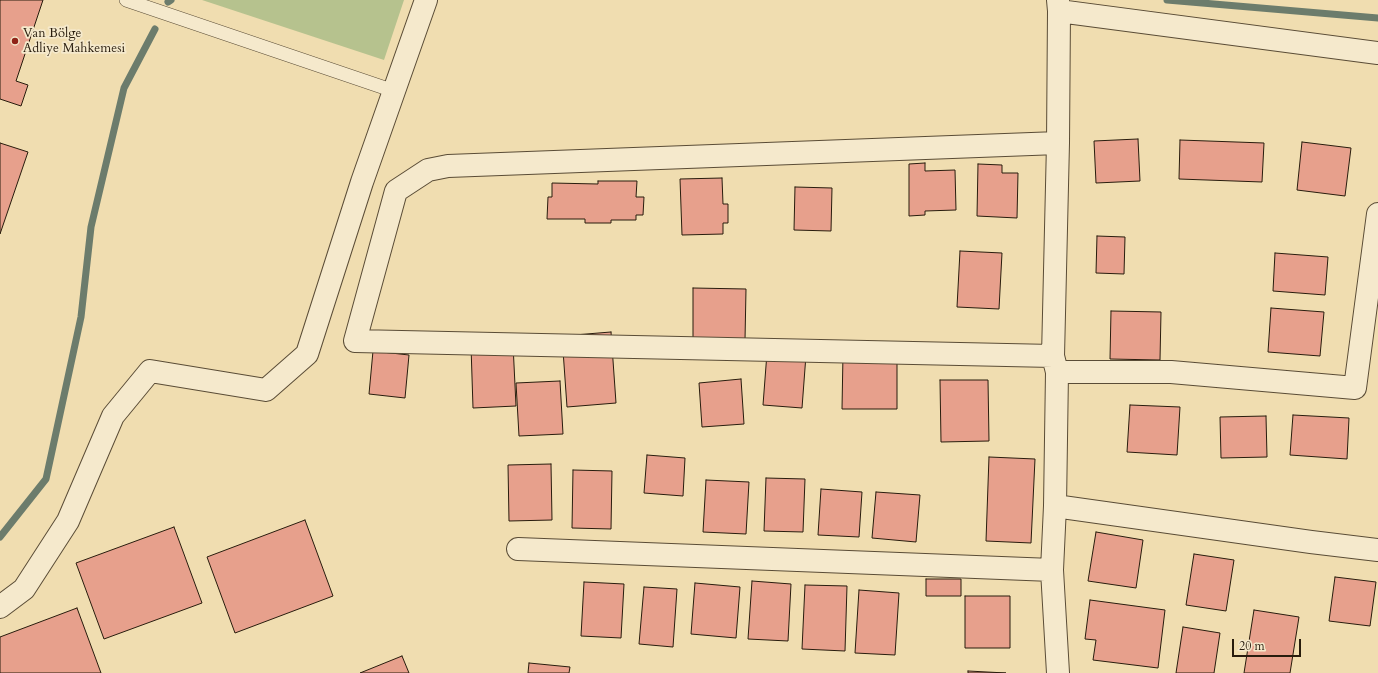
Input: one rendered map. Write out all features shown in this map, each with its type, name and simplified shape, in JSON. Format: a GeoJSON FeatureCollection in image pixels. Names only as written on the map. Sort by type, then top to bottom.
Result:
{"type":"FeatureCollection","features":[{"type":"Feature","properties":{"kind":"street"},"geometry":{"type":"LineString","coordinates":[[0,607],[24,589],[68,521],[113,416],[150,371],[266,390],[308,354],[362,182],[426,0]]}},
{"type":"Feature","properties":{"kind":"street"},"geometry":{"type":"LineString","coordinates":[[1058,673],[1052,570],[1055,506],[1058,6],[1378,53]]}},
{"type":"Feature","properties":{"kind":"street"},"geometry":{"type":"LineString","coordinates":[[1058,143],[448,166],[428,170],[396,191],[355,341],[1055,364],[1355,388],[1378,214]]}},
{"type":"Feature","properties":{"kind":"street"},"geometry":{"type":"LineString","coordinates":[[1055,506],[1310,542],[1378,550]]}},
{"type":"Feature","properties":{"kind":"street"},"geometry":{"type":"LineString","coordinates":[[518,549],[1052,570]]}},
{"type":"Feature","properties":{"kind":"lane"},"geometry":{"type":"LineString","coordinates":[[126,0],[394,91]]}},
{"type":"Feature","properties":{"kind":"green space"},"geometry":{"type":"Polygon","coordinates":[[[202,0],[404,0],[384,60],[202,0]]]}},
{"type":"Feature","properties":{"kind":"building","name":"Van Bölge Adliye Mahkemesi"},"geometry":{"type":"Polygon","coordinates":[[[0,0],[43,0],[16,81],[28,85],[21,106],[0,99],[0,0]]]}},
{"type":"Feature","properties":{"kind":"building"},"geometry":{"type":"Polygon","coordinates":[[[1138,139],[1140,181],[1096,183],[1094,141],[1138,139]]]}},
{"type":"Feature","properties":{"kind":"building"},"geometry":{"type":"Polygon","coordinates":[[[1180,140],[1264,143],[1262,182],[1179,179],[1180,140]]]}},
{"type":"Feature","properties":{"kind":"building"},"geometry":{"type":"Polygon","coordinates":[[[1302,142],[1351,148],[1345,196],[1297,190],[1302,142]]]}},
{"type":"Feature","properties":{"kind":"building"},"geometry":{"type":"Polygon","coordinates":[[[0,143],[28,152],[0,234],[0,143]]]}},
{"type":"Feature","properties":{"kind":"building"},"geometry":{"type":"Polygon","coordinates":[[[925,163],[925,171],[955,170],[956,210],[925,211],[925,215],[909,216],[909,164],[925,163]]]}},
{"type":"Feature","properties":{"kind":"building"},"geometry":{"type":"Polygon","coordinates":[[[978,164],[1002,165],[1002,173],[1018,173],[1017,218],[977,216],[978,164]]]}},
{"type":"Feature","properties":{"kind":"building"},"geometry":{"type":"Polygon","coordinates":[[[722,178],[723,204],[728,204],[728,223],[723,223],[723,234],[682,235],[680,179],[722,178]]]}},
{"type":"Feature","properties":{"kind":"building"},"geometry":{"type":"Polygon","coordinates":[[[598,181],[637,181],[636,197],[644,197],[643,215],[636,215],[636,220],[611,220],[611,223],[585,223],[585,219],[547,219],[548,197],[552,197],[552,183],[598,184],[598,181]]]}},
{"type":"Feature","properties":{"kind":"building"},"geometry":{"type":"Polygon","coordinates":[[[795,187],[832,188],[831,231],[794,230],[795,187]]]}},
{"type":"Feature","properties":{"kind":"building"},"geometry":{"type":"Polygon","coordinates":[[[1097,236],[1125,237],[1124,274],[1096,273],[1097,236]]]}},
{"type":"Feature","properties":{"kind":"building"},"geometry":{"type":"Polygon","coordinates":[[[960,251],[1002,253],[999,309],[957,307],[960,251]]]}},
{"type":"Feature","properties":{"kind":"building"},"geometry":{"type":"Polygon","coordinates":[[[1275,253],[1328,257],[1325,295],[1273,291],[1275,253]]]}},
{"type":"Feature","properties":{"kind":"building"},"geometry":{"type":"Polygon","coordinates":[[[693,288],[746,289],[745,340],[693,340],[693,288]]]}},
{"type":"Feature","properties":{"kind":"building"},"geometry":{"type":"Polygon","coordinates":[[[1271,308],[1324,312],[1320,356],[1268,352],[1271,308]]]}},
{"type":"Feature","properties":{"kind":"building"},"geometry":{"type":"Polygon","coordinates":[[[1111,311],[1161,312],[1160,360],[1110,359],[1111,311]]]}},
{"type":"Feature","properties":{"kind":"building"},"geometry":{"type":"Polygon","coordinates":[[[611,332],[616,403],[567,407],[562,336],[611,332]]]}},
{"type":"Feature","properties":{"kind":"building"},"geometry":{"type":"Polygon","coordinates":[[[513,344],[516,406],[473,408],[471,346],[513,344]]]}},
{"type":"Feature","properties":{"kind":"building"},"geometry":{"type":"Polygon","coordinates":[[[373,351],[409,355],[405,398],[369,394],[373,351]]]}},
{"type":"Feature","properties":{"kind":"building"},"geometry":{"type":"Polygon","coordinates":[[[767,353],[806,355],[802,408],[763,405],[767,353]]]}},
{"type":"Feature","properties":{"kind":"building"},"geometry":{"type":"Polygon","coordinates":[[[843,354],[897,354],[897,409],[842,409],[843,354]]]}},
{"type":"Feature","properties":{"kind":"building"},"geometry":{"type":"Polygon","coordinates":[[[741,379],[744,424],[702,427],[699,383],[741,379]]]}},
{"type":"Feature","properties":{"kind":"building"},"geometry":{"type":"Polygon","coordinates":[[[940,380],[988,380],[989,441],[941,442],[940,380]]]}},
{"type":"Feature","properties":{"kind":"building"},"geometry":{"type":"Polygon","coordinates":[[[560,381],[563,434],[519,436],[516,383],[560,381]]]}},
{"type":"Feature","properties":{"kind":"building"},"geometry":{"type":"Polygon","coordinates":[[[1130,405],[1180,407],[1177,455],[1127,452],[1130,405]]]}},
{"type":"Feature","properties":{"kind":"building"},"geometry":{"type":"Polygon","coordinates":[[[1293,415],[1349,418],[1347,459],[1290,455],[1293,415]]]}},
{"type":"Feature","properties":{"kind":"building"},"geometry":{"type":"Polygon","coordinates":[[[1266,416],[1267,457],[1221,458],[1220,417],[1266,416]]]}},
{"type":"Feature","properties":{"kind":"building"},"geometry":{"type":"Polygon","coordinates":[[[647,455],[685,458],[683,496],[644,493],[647,455]]]}},
{"type":"Feature","properties":{"kind":"building"},"geometry":{"type":"Polygon","coordinates":[[[989,457],[1035,459],[1031,543],[986,541],[989,457]]]}},
{"type":"Feature","properties":{"kind":"building"},"geometry":{"type":"Polygon","coordinates":[[[551,464],[552,520],[509,521],[508,465],[551,464]]]}},
{"type":"Feature","properties":{"kind":"building"},"geometry":{"type":"Polygon","coordinates":[[[573,470],[612,471],[611,529],[572,528],[573,470]]]}},
{"type":"Feature","properties":{"kind":"building"},"geometry":{"type":"Polygon","coordinates":[[[766,478],[805,479],[803,532],[764,531],[766,478]]]}},
{"type":"Feature","properties":{"kind":"building"},"geometry":{"type":"Polygon","coordinates":[[[706,480],[749,482],[746,534],[703,532],[706,480]]]}},
{"type":"Feature","properties":{"kind":"building"},"geometry":{"type":"Polygon","coordinates":[[[821,489],[862,492],[859,537],[818,535],[821,489]]]}},
{"type":"Feature","properties":{"kind":"building"},"geometry":{"type":"Polygon","coordinates":[[[876,492],[920,495],[916,542],[872,538],[876,492]]]}},
{"type":"Feature","properties":{"kind":"building"},"geometry":{"type":"Polygon","coordinates":[[[305,520],[333,596],[235,633],[207,557],[305,520]]]}},
{"type":"Feature","properties":{"kind":"building"},"geometry":{"type":"Polygon","coordinates":[[[174,527],[202,603],[104,639],[76,563],[174,527]]]}},
{"type":"Feature","properties":{"kind":"building"},"geometry":{"type":"Polygon","coordinates":[[[1096,532],[1143,540],[1136,588],[1088,581],[1096,532]]]}},
{"type":"Feature","properties":{"kind":"building"},"geometry":{"type":"Polygon","coordinates":[[[1194,554],[1234,560],[1226,611],[1186,605],[1194,554]]]}},
{"type":"Feature","properties":{"kind":"building"},"geometry":{"type":"Polygon","coordinates":[[[1335,577],[1376,582],[1370,626],[1329,621],[1335,577]]]}},
{"type":"Feature","properties":{"kind":"building"},"geometry":{"type":"Polygon","coordinates":[[[926,579],[961,579],[961,596],[926,596],[926,579]]]}},
{"type":"Feature","properties":{"kind":"building"},"geometry":{"type":"Polygon","coordinates":[[[752,581],[791,584],[788,641],[748,639],[752,581]]]}},
{"type":"Feature","properties":{"kind":"building"},"geometry":{"type":"Polygon","coordinates":[[[584,582],[624,584],[621,638],[581,636],[584,582]]]}},
{"type":"Feature","properties":{"kind":"building"},"geometry":{"type":"Polygon","coordinates":[[[695,583],[740,587],[736,638],[691,634],[695,583]]]}},
{"type":"Feature","properties":{"kind":"building"},"geometry":{"type":"Polygon","coordinates":[[[805,585],[847,586],[845,651],[802,649],[805,585]]]}},
{"type":"Feature","properties":{"kind":"building"},"geometry":{"type":"Polygon","coordinates":[[[644,587],[677,589],[673,647],[639,644],[644,587]]]}},
{"type":"Feature","properties":{"kind":"building"},"geometry":{"type":"Polygon","coordinates":[[[859,590],[899,593],[895,655],[855,653],[859,590]]]}},
{"type":"Feature","properties":{"kind":"building"},"geometry":{"type":"Polygon","coordinates":[[[965,596],[1010,596],[1010,648],[965,648],[965,596]]]}},
{"type":"Feature","properties":{"kind":"building"},"geometry":{"type":"Polygon","coordinates":[[[1090,600],[1165,610],[1158,668],[1093,660],[1096,640],[1085,639],[1090,600]]]}},
{"type":"Feature","properties":{"kind":"building"},"geometry":{"type":"Polygon","coordinates":[[[77,608],[101,673],[0,673],[0,637],[77,608]]]}},
{"type":"Feature","properties":{"kind":"building"},"geometry":{"type":"Polygon","coordinates":[[[1254,610],[1299,617],[1290,673],[1244,673],[1254,610]]]}},
{"type":"Feature","properties":{"kind":"building"},"geometry":{"type":"Polygon","coordinates":[[[1183,627],[1220,633],[1214,673],[1176,673],[1183,627]]]}},
{"type":"Feature","properties":{"kind":"building"},"geometry":{"type":"Polygon","coordinates":[[[402,656],[409,673],[360,673],[402,656]]]}},
{"type":"Feature","properties":{"kind":"building"},"geometry":{"type":"Polygon","coordinates":[[[529,663],[570,667],[569,673],[528,673],[529,663]]]}},
{"type":"Feature","properties":{"kind":"building"},"geometry":{"type":"Polygon","coordinates":[[[968,671],[1006,673],[968,673],[968,671]]]}},
{"type":"Feature","properties":{"kind":"waterway"},"geometry":{"type":"LineString","coordinates":[[1167,0],[1378,18]]}},
{"type":"Feature","properties":{"kind":"waterway"},"geometry":{"type":"LineString","coordinates":[[0,537],[46,479],[81,317],[91,227],[124,88],[155,29]]}},
{"type":"Feature","properties":{"kind":"place","name":"Van Bölge Adliye Mahkemesi"},"geometry":{"type":"Point","coordinates":[15,41]}}]}
